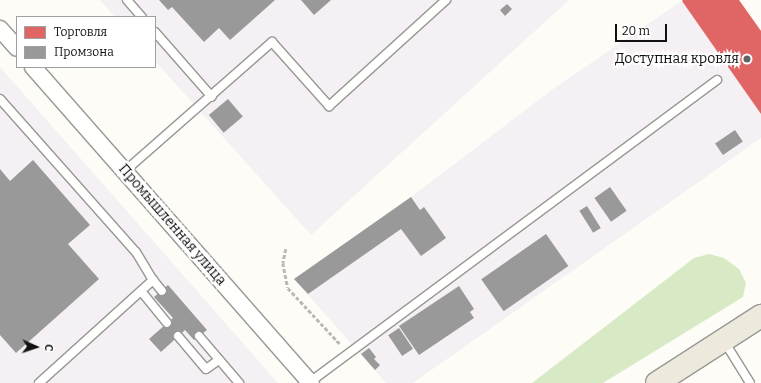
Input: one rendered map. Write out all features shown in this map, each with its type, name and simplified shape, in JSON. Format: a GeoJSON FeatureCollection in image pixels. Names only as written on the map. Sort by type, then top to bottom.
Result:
{"type":"FeatureCollection","features":[{"type":"Feature","properties":{"kind":"main road"},"geometry":{"type":"LineString","coordinates":[[657,383],[761,316]]}},
{"type":"Feature","properties":{"kind":"street"},"geometry":{"type":"LineString","coordinates":[[0,29],[16,47]]}},
{"type":"Feature","properties":{"kind":"street","name":"Промышленная улица"},"geometry":{"type":"LineString","coordinates":[[34,68],[311,383]]}},
{"type":"Feature","properties":{"kind":"lane"},"geometry":{"type":"LineString","coordinates":[[127,0],[141,16]]}},
{"type":"Feature","properties":{"kind":"lane"},"geometry":{"type":"LineString","coordinates":[[125,172],[212,97],[272,42],[329,106],[446,0]]}},
{"type":"Feature","properties":{"kind":"lane"},"geometry":{"type":"LineString","coordinates":[[156,33],[212,97]]}},
{"type":"Feature","properties":{"kind":"lane"},"geometry":{"type":"LineString","coordinates":[[311,383],[717,80]]}},
{"type":"Feature","properties":{"kind":"lane"},"geometry":{"type":"LineString","coordinates":[[0,99],[136,252],[153,280],[162,290]]}},
{"type":"Feature","properties":{"kind":"lane"},"geometry":{"type":"LineString","coordinates":[[39,383],[153,280]]}},
{"type":"Feature","properties":{"kind":"lane"},"geometry":{"type":"LineString","coordinates":[[140,291],[167,323]]}},
{"type":"Feature","properties":{"kind":"lane"},"geometry":{"type":"LineString","coordinates":[[178,336],[206,369],[219,360]]}},
{"type":"Feature","properties":{"kind":"lane"},"geometry":{"type":"LineString","coordinates":[[199,336],[239,383]]}},
{"type":"Feature","properties":{"kind":"lane"},"geometry":{"type":"LineString","coordinates":[[724,340],[750,383]]}},
{"type":"Feature","properties":{"kind":"path"},"geometry":{"type":"LineString","coordinates":[[286,249],[283,263],[288,288],[349,354]]}},
{"type":"Feature","properties":{"kind":"shaded area"},"geometry":{"type":"Polygon","coordinates":[[[100,0],[569,0],[311,235],[156,62],[156,16],[114,16],[100,0]]]}},
{"type":"Feature","properties":{"kind":"shaded area"},"geometry":{"type":"Polygon","coordinates":[[[683,0],[739,0],[761,31],[761,138],[413,383],[386,383],[294,279],[411,197],[553,89],[683,0]]]}},
{"type":"Feature","properties":{"kind":"shaded area"},"geometry":{"type":"Polygon","coordinates":[[[0,67],[278,383],[0,383],[0,67]]]}},
{"type":"Feature","properties":{"kind":"green space"},"geometry":{"type":"Polygon","coordinates":[[[709,254],[724,258],[739,269],[746,283],[743,297],[603,383],[532,383],[694,258],[709,254]]]}},
{"type":"Feature","properties":{"kind":"building: Торговля"},"geometry":{"type":"Polygon","coordinates":[[[739,0],[761,31],[761,114],[682,1],[739,0]]]}},
{"type":"Feature","properties":{"kind":"building: Промзона"},"geometry":{"type":"Polygon","coordinates":[[[159,0],[275,0],[230,40],[219,28],[204,42],[172,7],[168,10],[159,0]]]}},
{"type":"Feature","properties":{"kind":"building: Промзона"},"geometry":{"type":"Polygon","coordinates":[[[301,0],[331,0],[314,15],[301,0]]]}},
{"type":"Feature","properties":{"kind":"building: Промзона"},"geometry":{"type":"Polygon","coordinates":[[[507,4],[512,9],[505,16],[500,10],[507,4]]]}},
{"type":"Feature","properties":{"kind":"building: Промзона"},"geometry":{"type":"Polygon","coordinates":[[[228,99],[243,117],[224,133],[209,115],[228,99]]]}},
{"type":"Feature","properties":{"kind":"building: Промзона"},"geometry":{"type":"Polygon","coordinates":[[[735,130],[743,142],[723,155],[715,143],[735,130]]]}},
{"type":"Feature","properties":{"kind":"building: Промзона"},"geometry":{"type":"Polygon","coordinates":[[[33,160],[90,225],[68,244],[99,279],[16,353],[0,335],[0,169],[10,181],[33,160]]]}},
{"type":"Feature","properties":{"kind":"building: Промзона"},"geometry":{"type":"Polygon","coordinates":[[[610,187],[627,211],[611,222],[594,198],[610,187]]]}},
{"type":"Feature","properties":{"kind":"building: Промзона"},"geometry":{"type":"Polygon","coordinates":[[[411,197],[420,210],[424,207],[446,238],[421,256],[401,229],[308,294],[294,279],[411,197]]]}},
{"type":"Feature","properties":{"kind":"building: Промзона"},"geometry":{"type":"Polygon","coordinates":[[[587,206],[601,228],[593,233],[579,211],[587,206]]]}},
{"type":"Feature","properties":{"kind":"building: Промзона"},"geometry":{"type":"Polygon","coordinates":[[[546,234],[568,266],[504,311],[481,279],[546,234]]]}},
{"type":"Feature","properties":{"kind":"building: Промзона"},"geometry":{"type":"Polygon","coordinates":[[[168,285],[207,330],[194,340],[185,330],[161,352],[149,339],[173,318],[154,297],[168,285]]]}},
{"type":"Feature","properties":{"kind":"building: Промзона"},"geometry":{"type":"Polygon","coordinates":[[[459,286],[474,309],[470,312],[474,318],[419,355],[399,326],[459,286]]]}},
{"type":"Feature","properties":{"kind":"building: Промзона"},"geometry":{"type":"Polygon","coordinates":[[[399,328],[413,349],[402,356],[388,335],[399,328]]]}},
{"type":"Feature","properties":{"kind":"building: Промзона"},"geometry":{"type":"Polygon","coordinates":[[[369,348],[376,357],[374,359],[380,365],[375,370],[361,354],[369,348]]]}},
{"type":"Feature","properties":{"kind":"place","name":"Доступная кровля"},"geometry":{"type":"Point","coordinates":[747,59]}}]}
